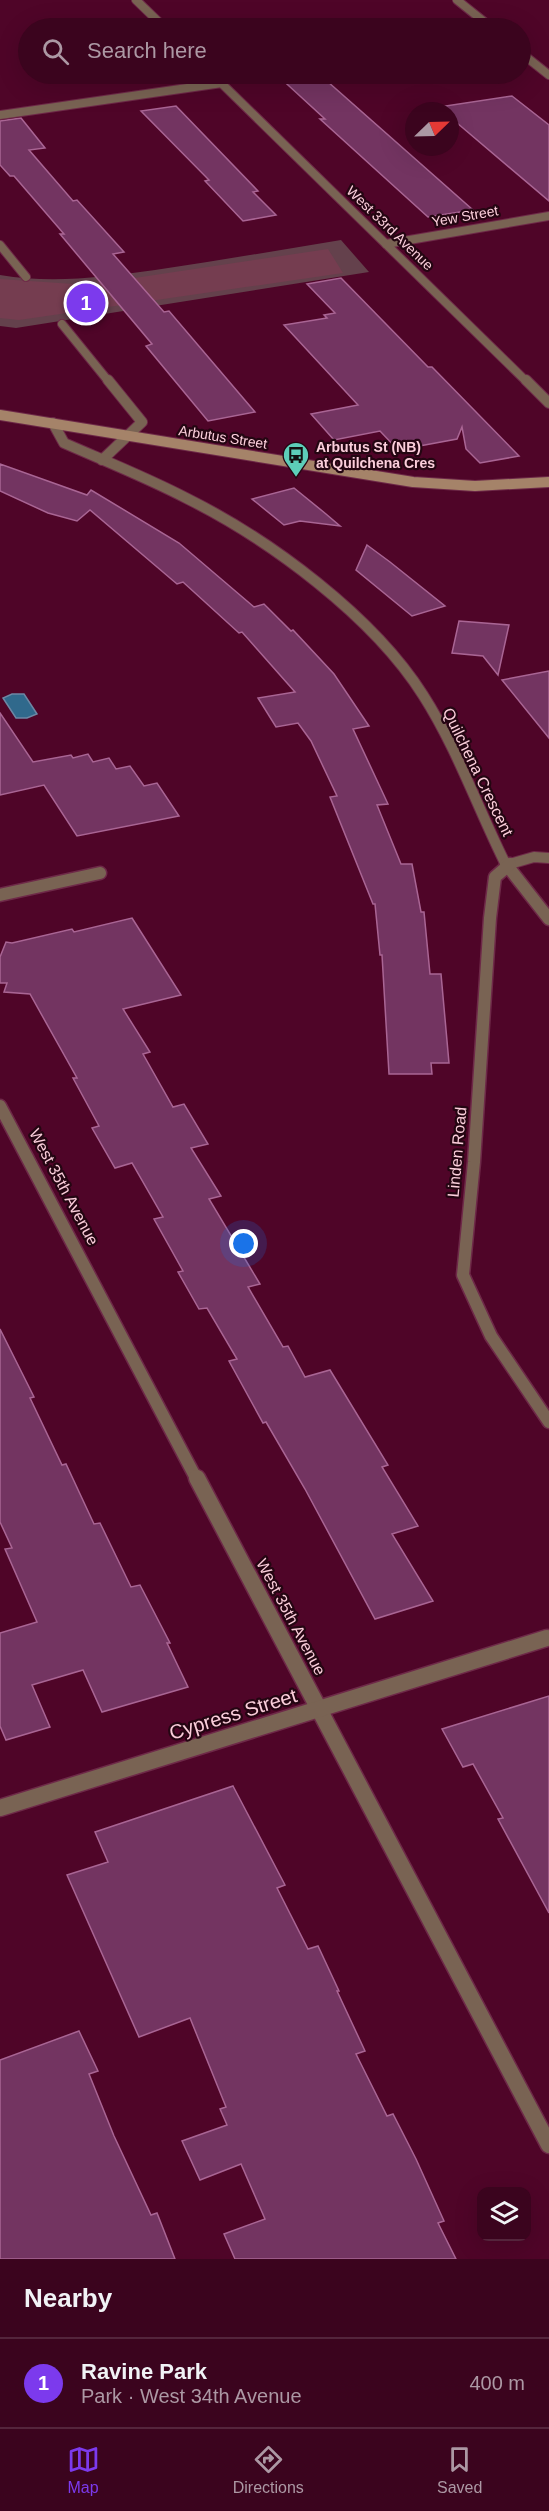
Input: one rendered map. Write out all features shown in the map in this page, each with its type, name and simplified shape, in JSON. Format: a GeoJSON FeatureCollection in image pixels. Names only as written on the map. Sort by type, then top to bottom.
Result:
{"type":"FeatureCollection","features":[{"type":"Feature","properties":{"kind":"main road","name":"Arbutus Street"},"geometry":{"type":"LineString","coordinates":[[0,415],[413,482],[475,486],[549,482]]}},
{"type":"Feature","properties":{"kind":"street"},"geometry":{"type":"LineString","coordinates":[[136,0],[155,18]]}},
{"type":"Feature","properties":{"kind":"street"},"geometry":{"type":"LineString","coordinates":[[457,0],[480,18]]}},
{"type":"Feature","properties":{"kind":"street"},"geometry":{"type":"LineString","coordinates":[[531,61],[549,75]]}},
{"type":"Feature","properties":{"kind":"street"},"geometry":{"type":"LineString","coordinates":[[0,115],[215,84]]}},
{"type":"Feature","properties":{"kind":"street","name":"West 33rd Avenue"},"geometry":{"type":"LineString","coordinates":[[223,84],[549,403]]}},
{"type":"Feature","properties":{"kind":"street","name":"Yew Street"},"geometry":{"type":"LineString","coordinates":[[386,244],[549,216]]}},
{"type":"Feature","properties":{"kind":"street"},"geometry":{"type":"LineString","coordinates":[[0,245],[26,277]]}},
{"type":"Feature","properties":{"kind":"street"},"geometry":{"type":"LineString","coordinates":[[62,324],[142,422],[102,460]]}},
{"type":"Feature","properties":{"kind":"street","name":"Quilchena Crescent"},"geometry":{"type":"LineString","coordinates":[[53,423],[64,443],[189,499],[263,543],[324,589],[378,638],[422,693],[457,754],[470,788],[506,865],[549,919]]}},
{"type":"Feature","properties":{"kind":"street"},"geometry":{"type":"LineString","coordinates":[[506,865],[534,857],[549,858]]}},
{"type":"Feature","properties":{"kind":"street","name":"Linden Road"},"geometry":{"type":"LineString","coordinates":[[506,865],[495,877],[490,918],[474,1162],[462,1275],[491,1336],[549,1422]]}},
{"type":"Feature","properties":{"kind":"street"},"geometry":{"type":"LineString","coordinates":[[0,895],[100,873]]}},
{"type":"Feature","properties":{"kind":"street","name":"West 35th Avenue"},"geometry":{"type":"LineString","coordinates":[[0,1106],[549,2145]]}},
{"type":"Feature","properties":{"kind":"street","name":"Cypress Street"},"geometry":{"type":"LineString","coordinates":[[0,1808],[547,1638]]}},
{"type":"Feature","properties":{"kind":"shaded area"},"geometry":{"type":"Polygon","coordinates":[[[341,240],[369,272],[16,328],[0,326],[0,275],[39,279],[97,277],[178,267],[341,240]]]}},
{"type":"Feature","properties":{"kind":"shaded area"},"geometry":{"type":"Polygon","coordinates":[[[328,249],[343,273],[19,320],[0,318],[0,279],[88,285],[328,249]]]}},
{"type":"Feature","properties":{"kind":"water"},"geometry":{"type":"Polygon","coordinates":[[[12,694],[24,694],[37,714],[27,718],[16,718],[3,698],[12,694]]]}},
{"type":"Feature","properties":{"kind":"building"},"geometry":{"type":"Polygon","coordinates":[[[287,84],[330,84],[405,150],[405,156],[412,156],[473,210],[428,217],[320,119],[325,119],[287,84]]]}},
{"type":"Feature","properties":{"kind":"building"},"geometry":{"type":"Polygon","coordinates":[[[512,96],[549,125],[549,201],[459,125],[459,104],[512,96]]]}},
{"type":"Feature","properties":{"kind":"building"},"geometry":{"type":"Polygon","coordinates":[[[176,106],[258,191],[253,192],[276,215],[243,221],[205,181],[209,180],[141,111],[176,106]]]}},
{"type":"Feature","properties":{"kind":"building"},"geometry":{"type":"Polygon","coordinates":[[[21,118],[45,148],[29,150],[73,201],[77,200],[124,252],[113,254],[164,312],[169,311],[255,412],[208,421],[146,346],[152,344],[60,234],[64,234],[14,176],[10,176],[0,165],[0,121],[21,118]]]}},
{"type":"Feature","properties":{"kind":"building"},"geometry":{"type":"Polygon","coordinates":[[[341,278],[519,456],[480,463],[466,449],[462,427],[457,439],[398,450],[380,431],[334,440],[311,414],[358,405],[284,325],[327,318],[324,315],[335,313],[307,284],[341,278]]]}},
{"type":"Feature","properties":{"kind":"building"},"geometry":{"type":"Polygon","coordinates":[[[0,464],[87,495],[91,490],[179,543],[254,607],[264,604],[291,631],[293,630],[334,674],[369,726],[353,729],[388,804],[377,805],[401,864],[412,864],[421,912],[424,912],[430,974],[441,974],[449,1063],[431,1063],[432,1074],[389,1074],[382,955],[380,955],[375,904],[373,904],[330,797],[337,796],[311,741],[298,723],[276,727],[258,698],[295,692],[242,632],[239,633],[183,582],[177,584],[90,510],[77,521],[48,513],[0,491],[0,464]]]}},
{"type":"Feature","properties":{"kind":"building"},"geometry":{"type":"Polygon","coordinates":[[[294,488],[340,526],[300,521],[284,525],[252,499],[294,488]]]}},
{"type":"Feature","properties":{"kind":"building"},"geometry":{"type":"Polygon","coordinates":[[[367,545],[445,606],[412,616],[356,570],[367,545]]]}},
{"type":"Feature","properties":{"kind":"building"},"geometry":{"type":"Polygon","coordinates":[[[459,621],[509,625],[498,675],[483,656],[452,653],[459,621]]]}},
{"type":"Feature","properties":{"kind":"building"},"geometry":{"type":"Polygon","coordinates":[[[549,671],[549,738],[502,680],[549,671]]]}},
{"type":"Feature","properties":{"kind":"building"},"geometry":{"type":"Polygon","coordinates":[[[0,713],[33,762],[88,754],[93,762],[109,758],[116,769],[130,766],[144,786],[157,783],[179,816],[77,836],[44,785],[0,795],[0,713]]]}},
{"type":"Feature","properties":{"kind":"building"},"geometry":{"type":"Polygon","coordinates":[[[132,918],[181,995],[123,1009],[150,1052],[143,1054],[173,1107],[184,1104],[208,1144],[191,1148],[221,1196],[209,1199],[260,1284],[248,1287],[283,1347],[288,1346],[305,1377],[330,1370],[388,1465],[382,1467],[418,1526],[392,1534],[433,1601],[375,1619],[305,1489],[266,1422],[263,1423],[229,1361],[237,1359],[207,1308],[199,1309],[178,1272],[183,1271],[154,1219],[163,1217],[132,1163],[115,1168],[92,1128],[99,1126],[73,1078],[77,1078],[30,994],[4,992],[7,983],[0,983],[0,957],[6,942],[12,943],[72,929],[74,932],[132,918]]]}},
{"type":"Feature","properties":{"kind":"building"},"geometry":{"type":"Polygon","coordinates":[[[0,1329],[34,1397],[30,1398],[62,1465],[66,1464],[94,1524],[100,1523],[131,1587],[140,1585],[170,1643],[167,1643],[188,1687],[102,1712],[83,1670],[32,1685],[50,1727],[6,1740],[0,1726],[0,1633],[37,1622],[5,1549],[12,1548],[0,1522],[0,1329]]]}},
{"type":"Feature","properties":{"kind":"building"},"geometry":{"type":"Polygon","coordinates":[[[549,1696],[549,1913],[498,1819],[503,1818],[473,1764],[463,1767],[442,1729],[549,1696]]]}},
{"type":"Feature","properties":{"kind":"building"},"geometry":{"type":"Polygon","coordinates":[[[233,1786],[285,1885],[277,1888],[308,1949],[318,1946],[365,2051],[356,2054],[387,2116],[393,2114],[416,2159],[444,2221],[438,2223],[456,2259],[235,2259],[224,2234],[265,2219],[241,2164],[200,2180],[182,2141],[227,2125],[220,2109],[226,2107],[190,2018],[139,2037],[67,1875],[108,1862],[95,1832],[233,1786]]]}},
{"type":"Feature","properties":{"kind":"building"},"geometry":{"type":"Polygon","coordinates":[[[79,2031],[98,2071],[89,2074],[114,2136],[151,2215],[157,2213],[175,2259],[0,2259],[0,2060],[79,2031]]]}},
{"type":"Feature","properties":{"kind":"place","name":"Ravine Park"},"geometry":{"type":"Point","coordinates":[86,303]}},
{"type":"Feature","properties":{"kind":"place","name":"Arbutus St (NB) at Quilchena Cres"},"geometry":{"type":"Point","coordinates":[296,478]}}]}
